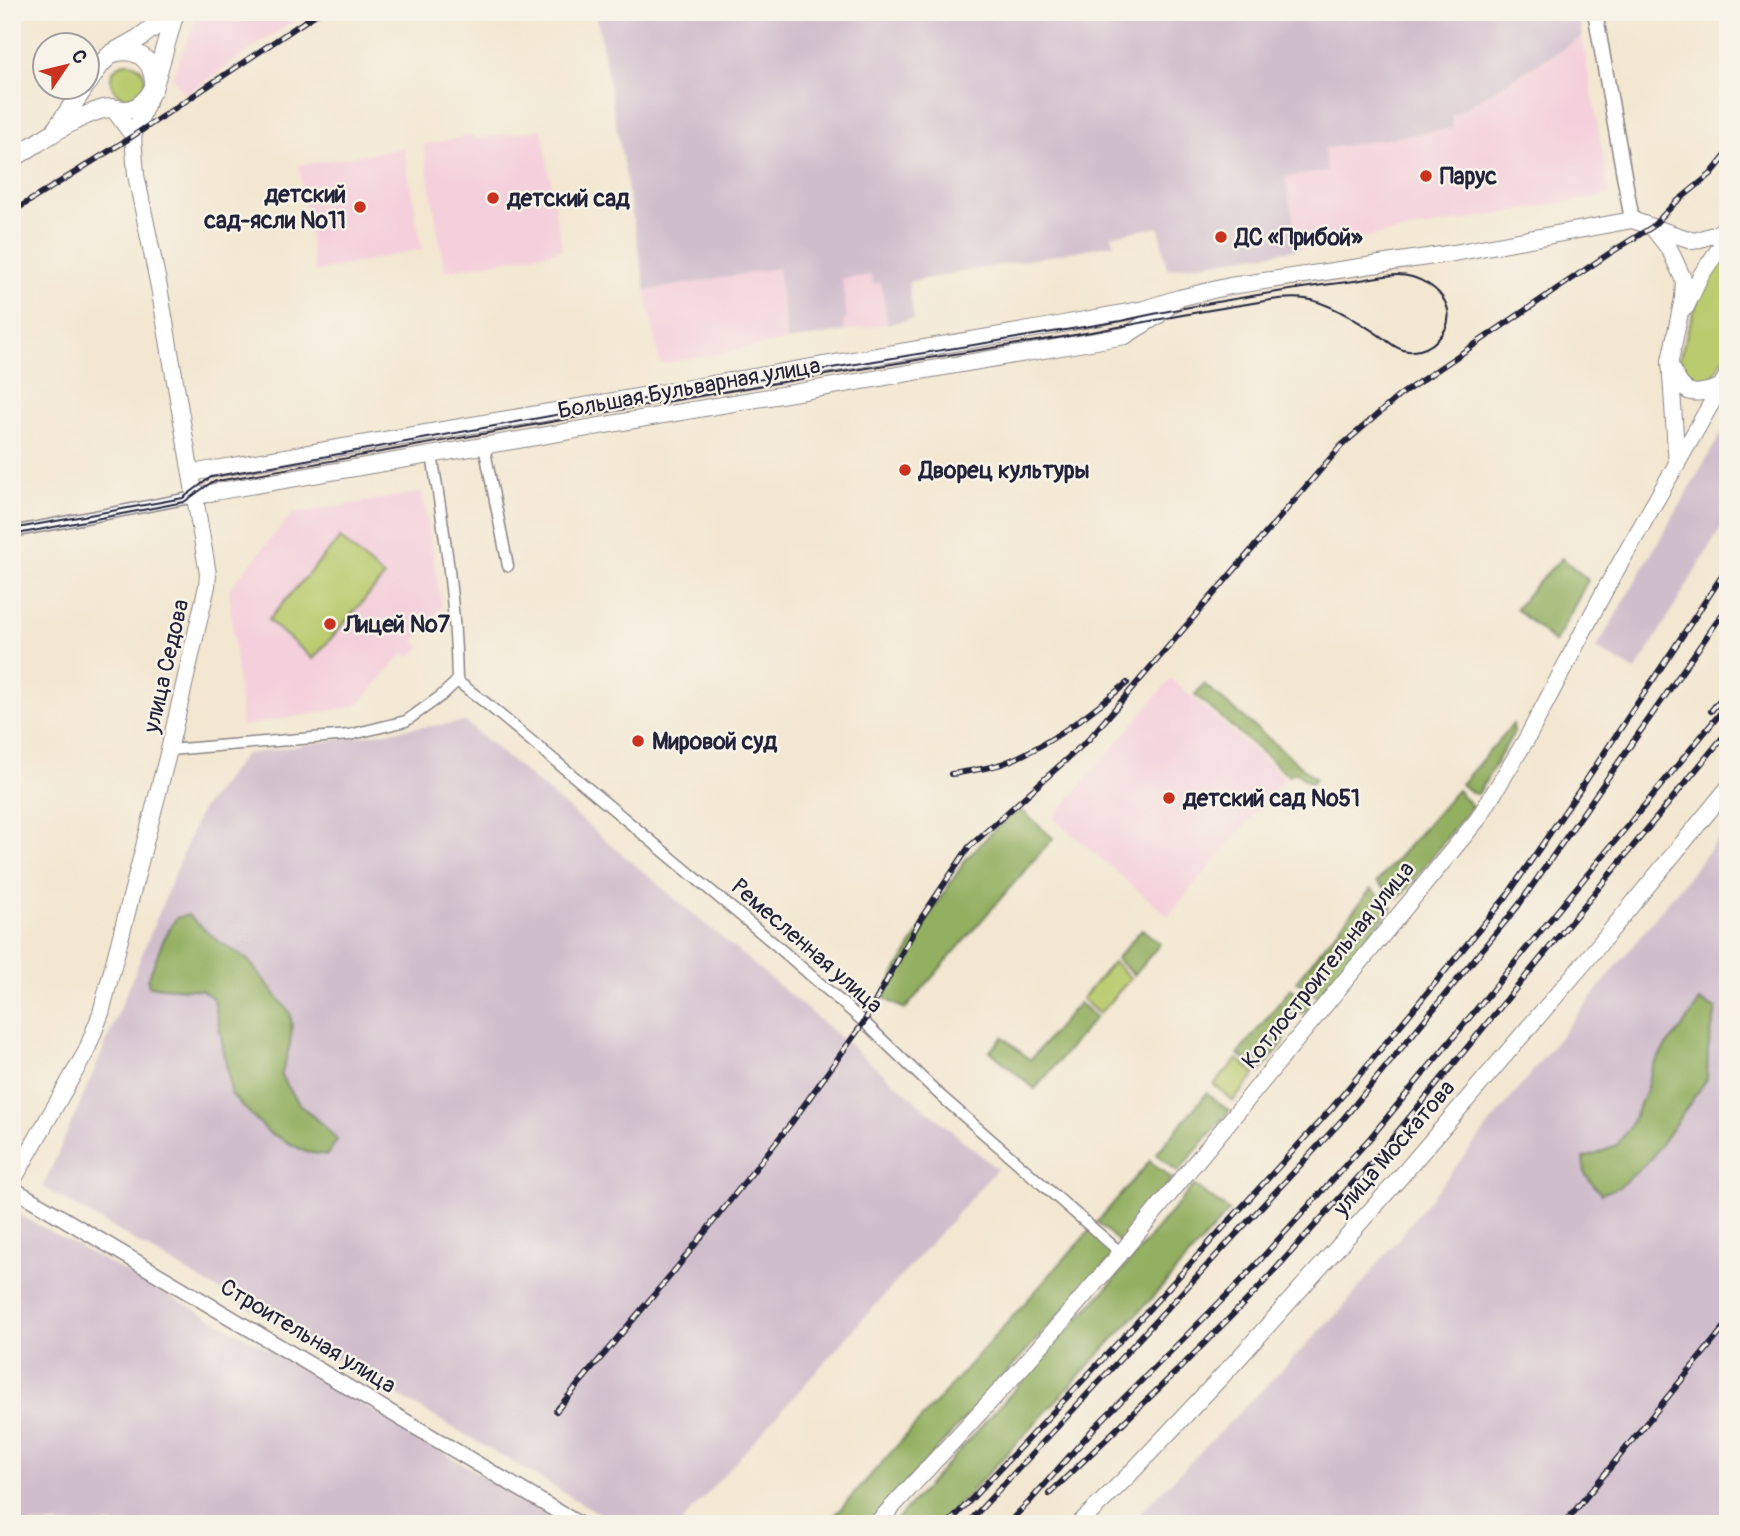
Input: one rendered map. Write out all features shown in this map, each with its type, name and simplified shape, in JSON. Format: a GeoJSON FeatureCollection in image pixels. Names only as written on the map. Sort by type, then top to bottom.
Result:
{"type":"FeatureCollection","features":[{"type":"Feature","properties":{"kind":"main road"},"geometry":{"type":"LineString","coordinates":[[102,64],[175,12]]}},
{"type":"Feature","properties":{"kind":"main road"},"geometry":{"type":"LineString","coordinates":[[151,93],[175,12]]}},
{"type":"Feature","properties":{"kind":"main road"},"geometry":{"type":"LineString","coordinates":[[12,159],[54,132],[99,110],[112,107],[124,110],[141,105],[151,93],[155,80],[149,63],[132,51],[122,51],[105,60],[95,81],[100,96],[112,107]]}},
{"type":"Feature","properties":{"kind":"main road","name":"улица Седова"},"geometry":{"type":"LineString","coordinates":[[132,136],[151,93]]}},
{"type":"Feature","properties":{"kind":"main road"},"geometry":{"type":"LineString","coordinates":[[54,132],[74,102]]}},
{"type":"Feature","properties":{"kind":"main road","name":"улица Седова"},"geometry":{"type":"LineString","coordinates":[[12,1182],[86,1052],[101,1013],[169,750],[207,586],[208,574],[159,287],[136,175],[132,136],[112,107]]}},
{"type":"Feature","properties":{"kind":"main road"},"geometry":{"type":"LineString","coordinates":[[1632,220],[1694,241],[1728,227]]}},
{"type":"Feature","properties":{"kind":"main road","name":"Большая Бульварная улица"},"geometry":{"type":"LineString","coordinates":[[191,473],[1028,330],[1144,309],[1230,286],[1454,253],[1632,220]]}},
{"type":"Feature","properties":{"kind":"main road"},"geometry":{"type":"LineString","coordinates":[[1652,227],[1670,250],[1684,281],[1670,361],[1676,465]]}},
{"type":"Feature","properties":{"kind":"main road"},"geometry":{"type":"LineString","coordinates":[[1677,325],[1701,275],[1728,236]]}},
{"type":"Feature","properties":{"kind":"main road","name":"Большая Бульварная улица"},"geometry":{"type":"LineString","coordinates":[[195,497],[432,454],[1125,337],[1179,298]]}},
{"type":"Feature","properties":{"kind":"main road"},"geometry":{"type":"LineString","coordinates":[[1670,361],[1677,379],[1685,389],[1702,394],[1724,381]]}},
{"type":"Feature","properties":{"kind":"main road","name":"Котлостроительная улица"},"geometry":{"type":"LineString","coordinates":[[876,1524],[1023,1366],[1121,1253],[1478,819],[1526,740],[1606,589],[1724,381]]}},
{"type":"Feature","properties":{"kind":"main road","name":"улица Москатова"},"geometry":{"type":"LineString","coordinates":[[1079,1524],[1237,1360],[1397,1181],[1584,963],[1728,788]]}},
{"type":"Feature","properties":{"kind":"street"},"geometry":{"type":"LineString","coordinates":[[1595,12],[1632,220]]}},
{"type":"Feature","properties":{"kind":"street"},"geometry":{"type":"LineString","coordinates":[[484,446],[508,566]]}},
{"type":"Feature","properties":{"kind":"street"},"geometry":{"type":"LineString","coordinates":[[169,750],[349,735],[406,721],[457,681],[457,651],[447,550],[432,454]]}},
{"type":"Feature","properties":{"kind":"street"},"geometry":{"type":"LineString","coordinates":[[12,533],[195,497]]}},
{"type":"Feature","properties":{"kind":"street","name":"Ремесленная улица"},"geometry":{"type":"LineString","coordinates":[[457,681],[498,712],[777,946],[864,1022],[942,1097],[1121,1253]]}},
{"type":"Feature","properties":{"kind":"street","name":"Строительная улица"},"geometry":{"type":"LineString","coordinates":[[12,1188],[579,1524]]}},
{"type":"Feature","properties":{"kind":"shaded area"},"geometry":{"type":"Polygon","coordinates":[[[199,12],[216,15],[218,12],[306,12],[185,95],[172,77],[199,12]]]}},
{"type":"Feature","properties":{"kind":"shaded area"},"geometry":{"type":"Polygon","coordinates":[[[596,12],[1578,12],[1582,37],[1452,116],[1452,128],[1324,149],[1327,171],[1285,177],[1299,249],[1167,269],[1159,227],[1112,235],[1114,244],[908,282],[914,319],[888,324],[881,283],[873,284],[871,275],[842,279],[847,319],[843,320],[845,331],[787,341],[778,268],[646,291],[596,12]]]}},
{"type":"Feature","properties":{"kind":"shaded area"},"geometry":{"type":"Polygon","coordinates":[[[1582,37],[1610,195],[1299,249],[1285,177],[1326,171],[1323,149],[1452,128],[1452,117],[1582,37]]]}},
{"type":"Feature","properties":{"kind":"shaded area","name":"детский сад"},"geometry":{"type":"Polygon","coordinates":[[[542,129],[562,250],[445,271],[423,145],[473,135],[475,139],[542,129]]]}},
{"type":"Feature","properties":{"kind":"shaded area","name":"детский сад-ясли №11"},"geometry":{"type":"Polygon","coordinates":[[[404,148],[422,249],[315,272],[299,165],[404,148]]]}},
{"type":"Feature","properties":{"kind":"shaded area"},"geometry":{"type":"Polygon","coordinates":[[[778,268],[787,341],[660,364],[646,291],[778,268]]]}},
{"type":"Feature","properties":{"kind":"shaded area"},"geometry":{"type":"Polygon","coordinates":[[[872,275],[881,282],[888,324],[845,331],[843,320],[847,319],[841,279],[872,275]]]}},
{"type":"Feature","properties":{"kind":"shaded area"},"geometry":{"type":"Polygon","coordinates":[[[1728,422],[1728,516],[1636,671],[1596,649],[1728,422]]]}},
{"type":"Feature","properties":{"kind":"shaded area","name":"Лицей №7"},"geometry":{"type":"Polygon","coordinates":[[[422,492],[442,607],[414,641],[421,646],[411,657],[404,653],[357,706],[242,726],[229,589],[292,514],[422,492]]]}},
{"type":"Feature","properties":{"kind":"shaded area","name":"детский сад №51"},"geometry":{"type":"Polygon","coordinates":[[[1171,679],[1285,778],[1168,916],[1053,818],[1171,679]]]}},
{"type":"Feature","properties":{"kind":"shaded area"},"geometry":{"type":"Polygon","coordinates":[[[465,722],[997,1169],[680,1524],[617,1524],[43,1187],[99,1060],[200,812],[245,754],[465,722]]]}},
{"type":"Feature","properties":{"kind":"shaded area"},"geometry":{"type":"Polygon","coordinates":[[[1728,827],[1728,1524],[1129,1524],[1342,1309],[1728,827]]]}},
{"type":"Feature","properties":{"kind":"shaded area"},"geometry":{"type":"Polygon","coordinates":[[[14,1212],[307,1370],[562,1524],[12,1524],[14,1212]]]}},
{"type":"Feature","properties":{"kind":"green space"},"geometry":{"type":"Polygon","coordinates":[[[128,63],[140,68],[145,80],[140,92],[128,97],[116,92],[111,80],[116,68],[128,63]]]}},
{"type":"Feature","properties":{"kind":"green space"},"geometry":{"type":"Polygon","coordinates":[[[1728,250],[1728,351],[1712,378],[1701,383],[1690,383],[1682,374],[1679,359],[1699,295],[1711,272],[1728,250]]]}},
{"type":"Feature","properties":{"kind":"green space"},"geometry":{"type":"Polygon","coordinates":[[[340,538],[384,577],[313,659],[268,620],[340,538]]]}},
{"type":"Feature","properties":{"kind":"green space"},"geometry":{"type":"Polygon","coordinates":[[[1562,558],[1588,580],[1555,643],[1516,609],[1562,558]]]}},
{"type":"Feature","properties":{"kind":"green space"},"geometry":{"type":"Polygon","coordinates":[[[1204,684],[1316,779],[1311,784],[1295,772],[1289,776],[1195,695],[1204,684]]]}},
{"type":"Feature","properties":{"kind":"green space"},"geometry":{"type":"Polygon","coordinates":[[[1513,724],[1514,732],[1478,794],[1471,792],[1461,784],[1513,724]]]}},
{"type":"Feature","properties":{"kind":"green space"},"geometry":{"type":"Polygon","coordinates":[[[1457,790],[1472,806],[1402,895],[1396,898],[1377,882],[1457,790]]]}},
{"type":"Feature","properties":{"kind":"green space"},"geometry":{"type":"Polygon","coordinates":[[[1018,811],[1022,811],[1053,838],[905,1009],[892,1003],[882,996],[926,920],[967,858],[997,827],[1018,811]]]}},
{"type":"Feature","properties":{"kind":"green space"},"geometry":{"type":"Polygon","coordinates":[[[1371,889],[1392,907],[1318,997],[1296,981],[1371,889]]]}},
{"type":"Feature","properties":{"kind":"green space"},"geometry":{"type":"Polygon","coordinates":[[[188,915],[218,941],[248,960],[290,1013],[291,1037],[281,1076],[300,1105],[337,1140],[327,1155],[306,1152],[268,1132],[231,1094],[214,999],[202,990],[149,986],[148,979],[163,941],[176,918],[188,915]]]}},
{"type":"Feature","properties":{"kind":"green space"},"geometry":{"type":"Polygon","coordinates":[[[1142,929],[1160,944],[1134,975],[1116,959],[1142,929]]]}},
{"type":"Feature","properties":{"kind":"green space"},"geometry":{"type":"Polygon","coordinates":[[[1113,962],[1131,978],[1099,1014],[1082,999],[1113,962]]]}},
{"type":"Feature","properties":{"kind":"green space"},"geometry":{"type":"Polygon","coordinates":[[[1291,988],[1306,1001],[1309,1008],[1303,1013],[1295,1010],[1290,1017],[1291,1022],[1284,1042],[1260,1072],[1238,1054],[1291,988]]]}},
{"type":"Feature","properties":{"kind":"green space"},"geometry":{"type":"Polygon","coordinates":[[[1700,1001],[1716,1009],[1708,1050],[1707,1079],[1649,1161],[1619,1187],[1601,1194],[1585,1174],[1583,1158],[1617,1145],[1629,1128],[1646,1091],[1652,1068],[1700,1001]]]}},
{"type":"Feature","properties":{"kind":"green space"},"geometry":{"type":"Polygon","coordinates":[[[1079,1003],[1096,1017],[1035,1089],[990,1051],[1003,1037],[1030,1060],[1079,1003]]]}},
{"type":"Feature","properties":{"kind":"green space"},"geometry":{"type":"Polygon","coordinates":[[[1237,1059],[1256,1074],[1233,1101],[1214,1085],[1237,1059]]]}},
{"type":"Feature","properties":{"kind":"green space"},"geometry":{"type":"Polygon","coordinates":[[[1207,1093],[1229,1111],[1178,1172],[1156,1154],[1207,1093]]]}},
{"type":"Feature","properties":{"kind":"green space"},"geometry":{"type":"Polygon","coordinates":[[[1150,1161],[1172,1179],[1121,1244],[1097,1222],[1150,1161]]]}},
{"type":"Feature","properties":{"kind":"green space"},"geometry":{"type":"Polygon","coordinates":[[[1194,1185],[1229,1211],[1162,1287],[941,1524],[893,1524],[1111,1283],[1194,1185]]]}},
{"type":"Feature","properties":{"kind":"green space"},"geometry":{"type":"Polygon","coordinates":[[[1091,1229],[1115,1250],[1109,1260],[869,1524],[827,1524],[1091,1229]]]}},
{"type":"Feature","properties":{"kind":"tram line"},"geometry":{"type":"LineString","coordinates":[[12,529],[183,498],[211,477],[689,391],[1121,321],[1298,289],[1397,275],[1413,277],[1435,289],[1448,310],[1447,326],[1438,340],[1424,349],[1408,351],[1396,347],[1369,328],[1316,301],[1298,298],[1265,301],[212,482],[184,502],[12,535]]}},
{"type":"Feature","properties":{"kind":"railway"},"geometry":{"type":"LineString","coordinates":[[12,212],[133,136],[319,12]]}},
{"type":"Feature","properties":{"kind":"railway"},"geometry":{"type":"LineString","coordinates":[[556,1411],[675,1270],[792,1122],[864,1022],[920,920],[969,847],[1088,740],[1341,446],[1400,395],[1652,227],[1674,204],[1711,174],[1728,153]]}},
{"type":"Feature","properties":{"kind":"railway"},"geometry":{"type":"LineString","coordinates":[[948,1524],[1332,1108],[1506,897],[1728,567]]}},
{"type":"Feature","properties":{"kind":"railway"},"geometry":{"type":"LineString","coordinates":[[967,1524],[1344,1118],[1518,906],[1728,606]]}},
{"type":"Feature","properties":{"kind":"railway"},"geometry":{"type":"LineString","coordinates":[[951,774],[998,765],[1021,756],[1068,728],[1127,683]]}},
{"type":"Feature","properties":{"kind":"railway"},"geometry":{"type":"LineString","coordinates":[[1711,711],[1728,690]]}},
{"type":"Feature","properties":{"kind":"railway"},"geometry":{"type":"LineString","coordinates":[[1007,1524],[1095,1427],[1242,1280],[1371,1137],[1728,704]]}},
{"type":"Feature","properties":{"kind":"railway"},"geometry":{"type":"LineString","coordinates":[[1049,1494],[1256,1291],[1381,1152],[1728,731]]}},
{"type":"Feature","properties":{"kind":"railway"},"geometry":{"type":"LineString","coordinates":[[1564,1524],[1728,1323]]}},
{"type":"Feature","properties":{"kind":"place","name":"Парус"},"geometry":{"type":"Point","coordinates":[1426,176]}},
{"type":"Feature","properties":{"kind":"place","name":"детский сад"},"geometry":{"type":"Point","coordinates":[493,198]}},
{"type":"Feature","properties":{"kind":"place","name":"детский сад-ясли №11"},"geometry":{"type":"Point","coordinates":[360,207]}},
{"type":"Feature","properties":{"kind":"place","name":"ДC «Прибой»"},"geometry":{"type":"Point","coordinates":[1221,237]}},
{"type":"Feature","properties":{"kind":"place","name":"Дворец культуры"},"geometry":{"type":"Point","coordinates":[905,470]}},
{"type":"Feature","properties":{"kind":"place","name":"Лицей №7"},"geometry":{"type":"Point","coordinates":[330,624]}},
{"type":"Feature","properties":{"kind":"place","name":"Мировой суд"},"geometry":{"type":"Point","coordinates":[638,741]}},
{"type":"Feature","properties":{"kind":"place","name":"детский сад №51"},"geometry":{"type":"Point","coordinates":[1169,798]}}]}
